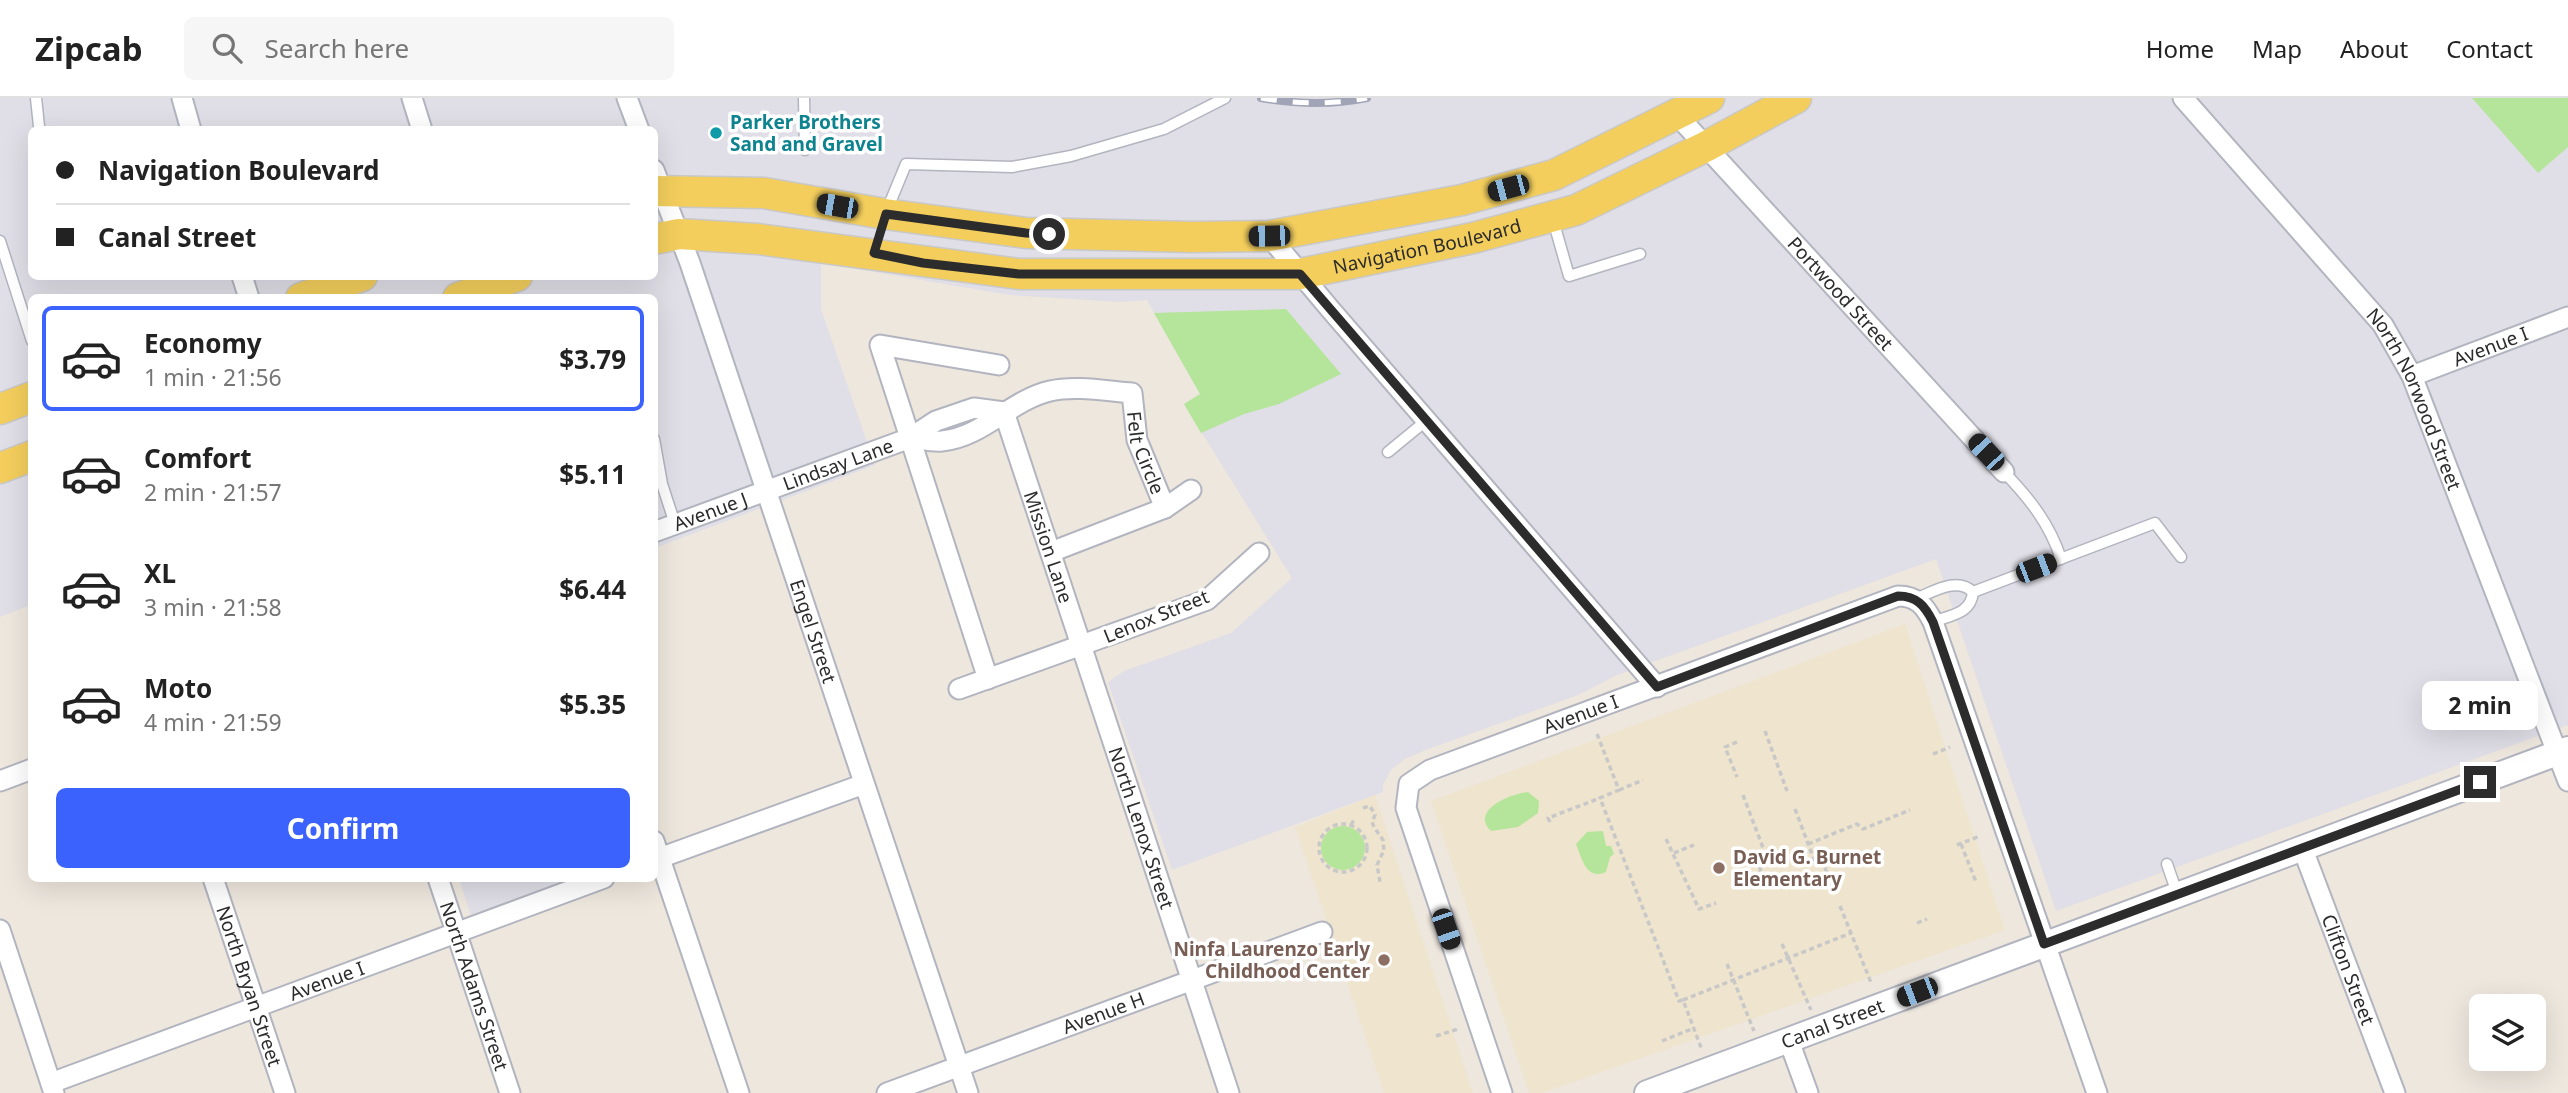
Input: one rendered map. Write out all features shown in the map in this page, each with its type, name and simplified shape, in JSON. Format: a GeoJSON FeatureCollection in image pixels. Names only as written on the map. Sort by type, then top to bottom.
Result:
{"type":"FeatureCollection","features":[{"type":"Feature","properties":{"kind":"main road","name":"Navigation Boulevard"},"geometry":{"type":"LineString","coordinates":[[658,183],[764,193],[886,214],[1026,233],[1269,236],[1462,200],[1554,175],[1709,98]]}},
{"type":"Feature","properties":{"kind":"main road","name":"Navigation Boulevard"},"geometry":{"type":"LineString","coordinates":[[667,237],[758,239],[1019,274],[1300,274],[1473,238],[1576,210],[1707,146],[1796,98]]}},
{"type":"Feature","properties":{"kind":"main road"},"geometry":{"type":"LineString","coordinates":[[874,253],[886,214]]}},
{"type":"Feature","properties":{"kind":"main road"},"geometry":{"type":"LineString","coordinates":[[312,294],[351,280]]}},
{"type":"Feature","properties":{"kind":"main road"},"geometry":{"type":"LineString","coordinates":[[469,291],[504,280]]}},
{"type":"Feature","properties":{"kind":"main road"},"geometry":{"type":"LineString","coordinates":[[0,409],[28,398]]}},
{"type":"Feature","properties":{"kind":"main road"},"geometry":{"type":"LineString","coordinates":[[0,468],[28,458]]}},
{"type":"Feature","properties":{"kind":"street"},"geometry":{"type":"LineString","coordinates":[[412,98],[421,126]]}},
{"type":"Feature","properties":{"kind":"street"},"geometry":{"type":"LineString","coordinates":[[627,98],[638,126]]}},
{"type":"Feature","properties":{"kind":"street","name":"North Norwood Street"},"geometry":{"type":"LineString","coordinates":[[2183,98],[2383,325],[2412,376],[2562,751],[2568,781]]}},
{"type":"Feature","properties":{"kind":"street","name":"Portwood Street"},"geometry":{"type":"LineString","coordinates":[[1677,115],[2004,472]]}},
{"type":"Feature","properties":{"kind":"street","name":"Engel Street"},"geometry":{"type":"LineString","coordinates":[[658,188],[667,237],[766,492],[968,1093]]}},
{"type":"Feature","properties":{"kind":"street"},"geometry":{"type":"LineString","coordinates":[[1269,236],[1657,687]]}},
{"type":"Feature","properties":{"kind":"street","name":"Avenue I"},"geometry":{"type":"LineString","coordinates":[[2412,376],[2568,317]]}},
{"type":"Feature","properties":{"kind":"street"},"geometry":{"type":"LineString","coordinates":[[988,679],[880,345],[999,365]]}},
{"type":"Feature","properties":{"kind":"street","name":"Lindsay Lane"},"geometry":{"type":"LineString","coordinates":[[766,492],[909,438],[943,441],[983,428],[1004,412],[1033,397],[1063,389],[1132,393]]}},
{"type":"Feature","properties":{"kind":"street","name":"Felt Circle"},"geometry":{"type":"LineString","coordinates":[[1132,393],[1137,440],[1165,508]]}},
{"type":"Feature","properties":{"kind":"street","name":"Mission Lane"},"geometry":{"type":"LineString","coordinates":[[1004,412],[1094,682]]}},
{"type":"Feature","properties":{"kind":"street"},"geometry":{"type":"LineString","coordinates":[[1051,552],[1165,508],[1191,490]]}},
{"type":"Feature","properties":{"kind":"street","name":"Avenue J"},"geometry":{"type":"LineString","coordinates":[[658,530],[766,492]]}},
{"type":"Feature","properties":{"kind":"street","name":"Lenox Street"},"geometry":{"type":"LineString","coordinates":[[1080,646],[1207,600],[1259,553]]}},
{"type":"Feature","properties":{"kind":"street","name":"Avenue I"},"geometry":{"type":"LineString","coordinates":[[1502,1093],[1406,808],[1409,784],[1430,770],[1898,596],[1915,599]]}},
{"type":"Feature","properties":{"kind":"street"},"geometry":{"type":"LineString","coordinates":[[1915,599],[1926,609],[1933,622],[2098,1093]]}},
{"type":"Feature","properties":{"kind":"street"},"geometry":{"type":"LineString","coordinates":[[960,689],[1080,646]]}},
{"type":"Feature","properties":{"kind":"street","name":"North Lenox Street"},"geometry":{"type":"LineString","coordinates":[[1094,682],[1229,1093]]}},
{"type":"Feature","properties":{"kind":"street","name":"Canal Street"},"geometry":{"type":"LineString","coordinates":[[1647,1093],[2562,751]]}},
{"type":"Feature","properties":{"kind":"street"},"geometry":{"type":"LineString","coordinates":[[0,781],[28,770]]}},
{"type":"Feature","properties":{"kind":"street"},"geometry":{"type":"LineString","coordinates":[[658,852],[864,784]]}},
{"type":"Feature","properties":{"kind":"street","name":"Clifton Street"},"geometry":{"type":"LineString","coordinates":[[2302,847],[2395,1093]]}},
{"type":"Feature","properties":{"kind":"street"},"geometry":{"type":"LineString","coordinates":[[658,859],[739,1093]]}},
{"type":"Feature","properties":{"kind":"street","name":"North Bryan Street"},"geometry":{"type":"LineString","coordinates":[[215,882],[285,1093]]}},
{"type":"Feature","properties":{"kind":"street","name":"North Adams Street"},"geometry":{"type":"LineString","coordinates":[[439,882],[510,1093]]}},
{"type":"Feature","properties":{"kind":"street","name":"Avenue I"},"geometry":{"type":"LineString","coordinates":[[52,1088],[256,1007],[593,882]]}},
{"type":"Feature","properties":{"kind":"street"},"geometry":{"type":"LineString","coordinates":[[0,930],[52,1088]]}},
{"type":"Feature","properties":{"kind":"street","name":"Avenue H"},"geometry":{"type":"LineString","coordinates":[[887,1093],[959,1064],[1322,932]]}},
{"type":"Feature","properties":{"kind":"street"},"geometry":{"type":"LineString","coordinates":[[1789,1041],[1808,1093]]}},
{"type":"Feature","properties":{"kind":"lane"},"geometry":{"type":"LineString","coordinates":[[36,98],[39,126]]}},
{"type":"Feature","properties":{"kind":"lane"},"geometry":{"type":"LineString","coordinates":[[804,98],[805,149]]}},
{"type":"Feature","properties":{"kind":"lane"},"geometry":{"type":"LineString","coordinates":[[886,214],[906,164],[1012,167],[1071,156],[1164,130],[1225,98]]}},
{"type":"Feature","properties":{"kind":"lane"},"geometry":{"type":"LineString","coordinates":[[1552,216],[1569,276],[1640,254]]}},
{"type":"Feature","properties":{"kind":"lane"},"geometry":{"type":"LineString","coordinates":[[0,241],[28,328]]}},
{"type":"Feature","properties":{"kind":"lane"},"geometry":{"type":"LineString","coordinates":[[1388,452],[1427,420]]}},
{"type":"Feature","properties":{"kind":"lane"},"geometry":{"type":"LineString","coordinates":[[658,462],[675,524]]}},
{"type":"Feature","properties":{"kind":"lane"},"geometry":{"type":"LineString","coordinates":[[2004,472],[2029,500],[2053,535],[2061,559]]}},
{"type":"Feature","properties":{"kind":"lane"},"geometry":{"type":"LineString","coordinates":[[1973,592],[2155,523],[2181,557]]}},
{"type":"Feature","properties":{"kind":"lane"},"geometry":{"type":"LineString","coordinates":[[1915,599],[1956,584],[1967,585],[1973,592],[1972,603],[1966,610],[1933,622]]}},
{"type":"Feature","properties":{"kind":"lane"},"geometry":{"type":"LineString","coordinates":[[2167,864],[2177,894]]}},
{"type":"Feature","properties":{"kind":"path"},"geometry":{"type":"LineString","coordinates":[[1765,731],[1787,791]]}},
{"type":"Feature","properties":{"kind":"path"},"geometry":{"type":"LineString","coordinates":[[1597,734],[1619,790]]}},
{"type":"Feature","properties":{"kind":"path"},"geometry":{"type":"LineString","coordinates":[[1737,742],[1725,747],[1737,777]]}},
{"type":"Feature","properties":{"kind":"path"},"geometry":{"type":"LineString","coordinates":[[1933,754],[1950,747]]}},
{"type":"Feature","properties":{"kind":"path"},"geometry":{"type":"LineString","coordinates":[[1549,822],[1548,818],[1643,780]]}},
{"type":"Feature","properties":{"kind":"path"},"geometry":{"type":"LineString","coordinates":[[1743,795],[1765,853],[1760,869],[1765,884],[1753,888]]}},
{"type":"Feature","properties":{"kind":"path"},"geometry":{"type":"LineString","coordinates":[[1600,797],[1679,1001],[1851,933]]}},
{"type":"Feature","properties":{"kind":"path"},"geometry":{"type":"LineString","coordinates":[[1363,808],[1370,806],[1374,811],[1374,827],[1383,840],[1384,850],[1377,865],[1380,882]]}},
{"type":"Feature","properties":{"kind":"path"},"geometry":{"type":"LineString","coordinates":[[1795,808],[1815,862],[1825,868],[1831,886]]}},
{"type":"Feature","properties":{"kind":"path"},"geometry":{"type":"LineString","coordinates":[[1808,844],[1857,824],[1863,829],[1910,810]]}},
{"type":"Feature","properties":{"kind":"path"},"geometry":{"type":"LineString","coordinates":[[1350,825],[1355,818]]}},
{"type":"Feature","properties":{"kind":"path"},"geometry":{"type":"LineString","coordinates":[[1339,824],[1350,825],[1361,831],[1365,837],[1368,844],[1365,859],[1353,871],[1336,872],[1323,862],[1319,846],[1325,831],[1339,824]]}},
{"type":"Feature","properties":{"kind":"path"},"geometry":{"type":"LineString","coordinates":[[1976,882],[1959,844],[1980,836]]}},
{"type":"Feature","properties":{"kind":"path"},"geometry":{"type":"LineString","coordinates":[[1666,839],[1699,909],[1716,903]]}},
{"type":"Feature","properties":{"kind":"path"},"geometry":{"type":"LineString","coordinates":[[1674,853],[1694,845]]}},
{"type":"Feature","properties":{"kind":"path"},"geometry":{"type":"LineString","coordinates":[[1365,859],[1377,865]]}},
{"type":"Feature","properties":{"kind":"path"},"geometry":{"type":"LineString","coordinates":[[1840,906],[1873,988]]}},
{"type":"Feature","properties":{"kind":"path"},"geometry":{"type":"LineString","coordinates":[[1917,923],[1927,919]]}},
{"type":"Feature","properties":{"kind":"path"},"geometry":{"type":"LineString","coordinates":[[1782,944],[1812,1012]]}},
{"type":"Feature","properties":{"kind":"path"},"geometry":{"type":"LineString","coordinates":[[1727,964],[1755,1033]]}},
{"type":"Feature","properties":{"kind":"path"},"geometry":{"type":"LineString","coordinates":[[1683,1000],[1702,1052]]}},
{"type":"Feature","properties":{"kind":"path"},"geometry":{"type":"LineString","coordinates":[[1662,1041],[1694,1028]]}},
{"type":"Feature","properties":{"kind":"path"},"geometry":{"type":"LineString","coordinates":[[1436,1036],[1458,1029]]}},
{"type":"Feature","properties":{"kind":"shaded area"},"geometry":{"type":"Polygon","coordinates":[[[0,98],[2568,98],[2568,725],[2056,911],[1936,559],[1617,675],[1578,695],[1423,751],[1405,759],[1391,770],[1383,785],[1383,792],[1172,870],[1108,682],[1124,671],[1231,633],[1292,578],[1184,404],[1200,394],[1147,300],[1122,302],[1010,295],[821,263],[821,309],[875,465],[658,547],[658,294],[28,294],[28,606],[0,617],[0,98]]]}},
{"type":"Feature","properties":{"kind":"shaded area","name":"David G. Burnet Elementary"},"geometry":{"type":"Polygon","coordinates":[[[1905,624],[2005,930],[1542,1093],[1529,1093],[1431,801],[1905,624]]]}},
{"type":"Feature","properties":{"kind":"shaded area","name":"Ninfa Laurenzo Early Childhood Center"},"geometry":{"type":"Polygon","coordinates":[[[1375,795],[1473,1093],[1384,1093],[1295,827],[1375,795]]]}},
{"type":"Feature","properties":{"kind":"shaded area"},"geometry":{"type":"Polygon","coordinates":[[[460,882],[562,882],[471,915],[460,882]]]}},
{"type":"Feature","properties":{"kind":"green space"},"geometry":{"type":"Polygon","coordinates":[[[2472,98],[2568,98],[2568,147],[2538,173],[2472,98]]]}},
{"type":"Feature","properties":{"kind":"green space"},"geometry":{"type":"Polygon","coordinates":[[[1286,309],[1341,374],[1279,404],[1244,414],[1201,433],[1184,404],[1200,394],[1154,313],[1286,309]]]}},
{"type":"Feature","properties":{"kind":"green space"},"geometry":{"type":"Polygon","coordinates":[[[1528,792],[1539,801],[1538,813],[1518,827],[1491,831],[1485,816],[1489,810],[1503,799],[1528,792]]]}},
{"type":"Feature","properties":{"kind":"green space"},"geometry":{"type":"Polygon","coordinates":[[[1343,826],[1359,832],[1365,848],[1359,864],[1343,870],[1327,864],[1321,848],[1327,832],[1343,826]]]}},
{"type":"Feature","properties":{"kind":"green space"},"geometry":{"type":"Polygon","coordinates":[[[1603,831],[1606,846],[1611,846],[1614,854],[1610,857],[1606,872],[1599,874],[1589,871],[1576,844],[1587,832],[1603,831]]]}},
{"type":"Feature","properties":{"kind":"railway"},"geometry":{"type":"LineString","coordinates":[[1261,98],[1314,103],[1367,98]]}},
{"type":"Feature","properties":{"kind":"place","name":"Parker Brothers Sand and Gravel"},"geometry":{"type":"Point","coordinates":[716,133]}},
{"type":"Feature","properties":{"kind":"place","name":"David G. Burnet Elementary"},"geometry":{"type":"Point","coordinates":[1719,868]}},
{"type":"Feature","properties":{"kind":"place","name":"Ninfa Laurenzo Early Childhood Center"},"geometry":{"type":"Point","coordinates":[1384,960]}},
{"type":"Feature","properties":{"kind":"route"},"geometry":{"type":"LineString","coordinates":[[1049,234],[886,214],[874,253],[923,263],[1019,274],[1300,274],[1657,687],[1898,596],[1915,599],[1926,609],[1933,622],[2044,944],[2480,782]]}}]}
